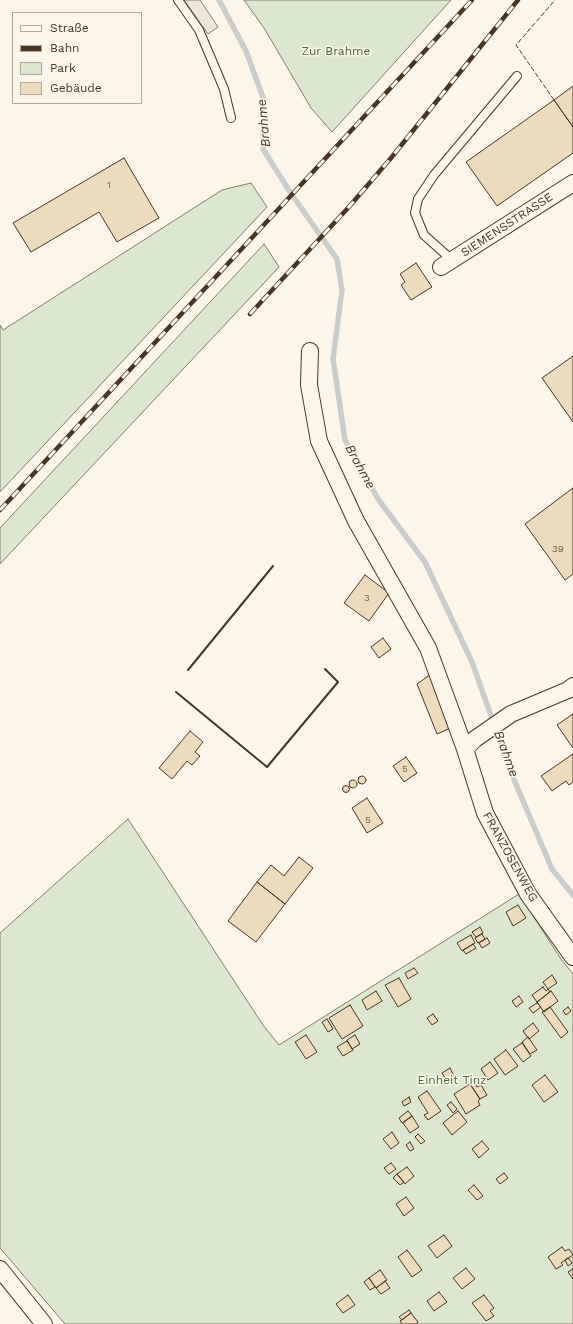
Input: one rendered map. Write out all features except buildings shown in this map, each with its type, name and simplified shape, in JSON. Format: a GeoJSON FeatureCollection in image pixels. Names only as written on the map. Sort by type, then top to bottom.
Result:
{"type":"FeatureCollection","features":[{"type":"Feature","properties":{"kind":"street","name":"SIEMENSSTRASSE"},"geometry":{"type":"LineString","coordinates":[[447,264],[573,183]]}},
{"type":"Feature","properties":{"kind":"street","name":"FRANZOSENWEG"},"geometry":{"type":"LineString","coordinates":[[310,351],[309,385],[319,442],[356,521],[428,648],[470,744],[485,813],[528,894],[573,957]]}},
{"type":"Feature","properties":{"kind":"street"},"geometry":{"type":"LineString","coordinates":[[470,744],[511,714],[568,690],[573,686]]}},
{"type":"Feature","properties":{"kind":"street"},"geometry":{"type":"LineString","coordinates":[[0,1269],[44,1324]]}},
{"type":"Feature","properties":{"kind":"lane"},"geometry":{"type":"LineString","coordinates":[[178,0],[199,30],[224,89],[231,118]]}},
{"type":"Feature","properties":{"kind":"lane"},"geometry":{"type":"LineString","coordinates":[[447,264],[424,236],[415,213],[418,199],[434,175],[517,76]]}},
{"type":"Feature","properties":{"kind":"green space","name":"Zur Brahme"},"geometry":{"type":"Polygon","coordinates":[[[244,0],[451,0],[332,132],[311,108],[264,28],[244,0]]]}},
{"type":"Feature","properties":{"kind":"green space"},"geometry":{"type":"Polygon","coordinates":[[[251,183],[267,207],[0,492],[0,325],[3,330],[222,190],[251,183]]]}},
{"type":"Feature","properties":{"kind":"green space"},"geometry":{"type":"Polygon","coordinates":[[[264,244],[279,267],[0,564],[0,528],[264,244]]]}},
{"type":"Feature","properties":{"kind":"green space","name":"Einheit Tinz"},"geometry":{"type":"Polygon","coordinates":[[[128,819],[263,1025],[279,1045],[519,894],[561,959],[573,974],[573,1324],[65,1324],[0,1248],[0,933],[128,819]]]}},
{"type":"Feature","properties":{"kind":"shaded area"},"geometry":{"type":"Polygon","coordinates":[[[184,0],[200,0],[218,27],[208,34],[184,0]]]}},
{"type":"Feature","properties":{"kind":"waterway","name":"Brahme"},"geometry":{"type":"LineString","coordinates":[[219,0],[246,51],[264,100],[263,149],[290,192],[337,259],[342,290],[333,359],[345,440],[378,499],[425,562],[472,662],[512,775],[552,869],[573,895]]}},
{"type":"Feature","properties":{"kind":"railway"},"geometry":{"type":"LineString","coordinates":[[0,510],[472,0]]}},
{"type":"Feature","properties":{"kind":"railway"},"geometry":{"type":"LineString","coordinates":[[250,314],[348,208],[391,158],[518,0]]}},
{"type":"Feature","properties":{"kind":"fence"},"geometry":{"type":"LineString","coordinates":[[554,100],[516,45],[555,0]]}},
{"type":"Feature","properties":{"kind":"wall"},"geometry":{"type":"LineString","coordinates":[[188,670],[273,566]]}},
{"type":"Feature","properties":{"kind":"wall"},"geometry":{"type":"LineString","coordinates":[[176,692],[267,767],[338,682],[325,669]]}}]}
